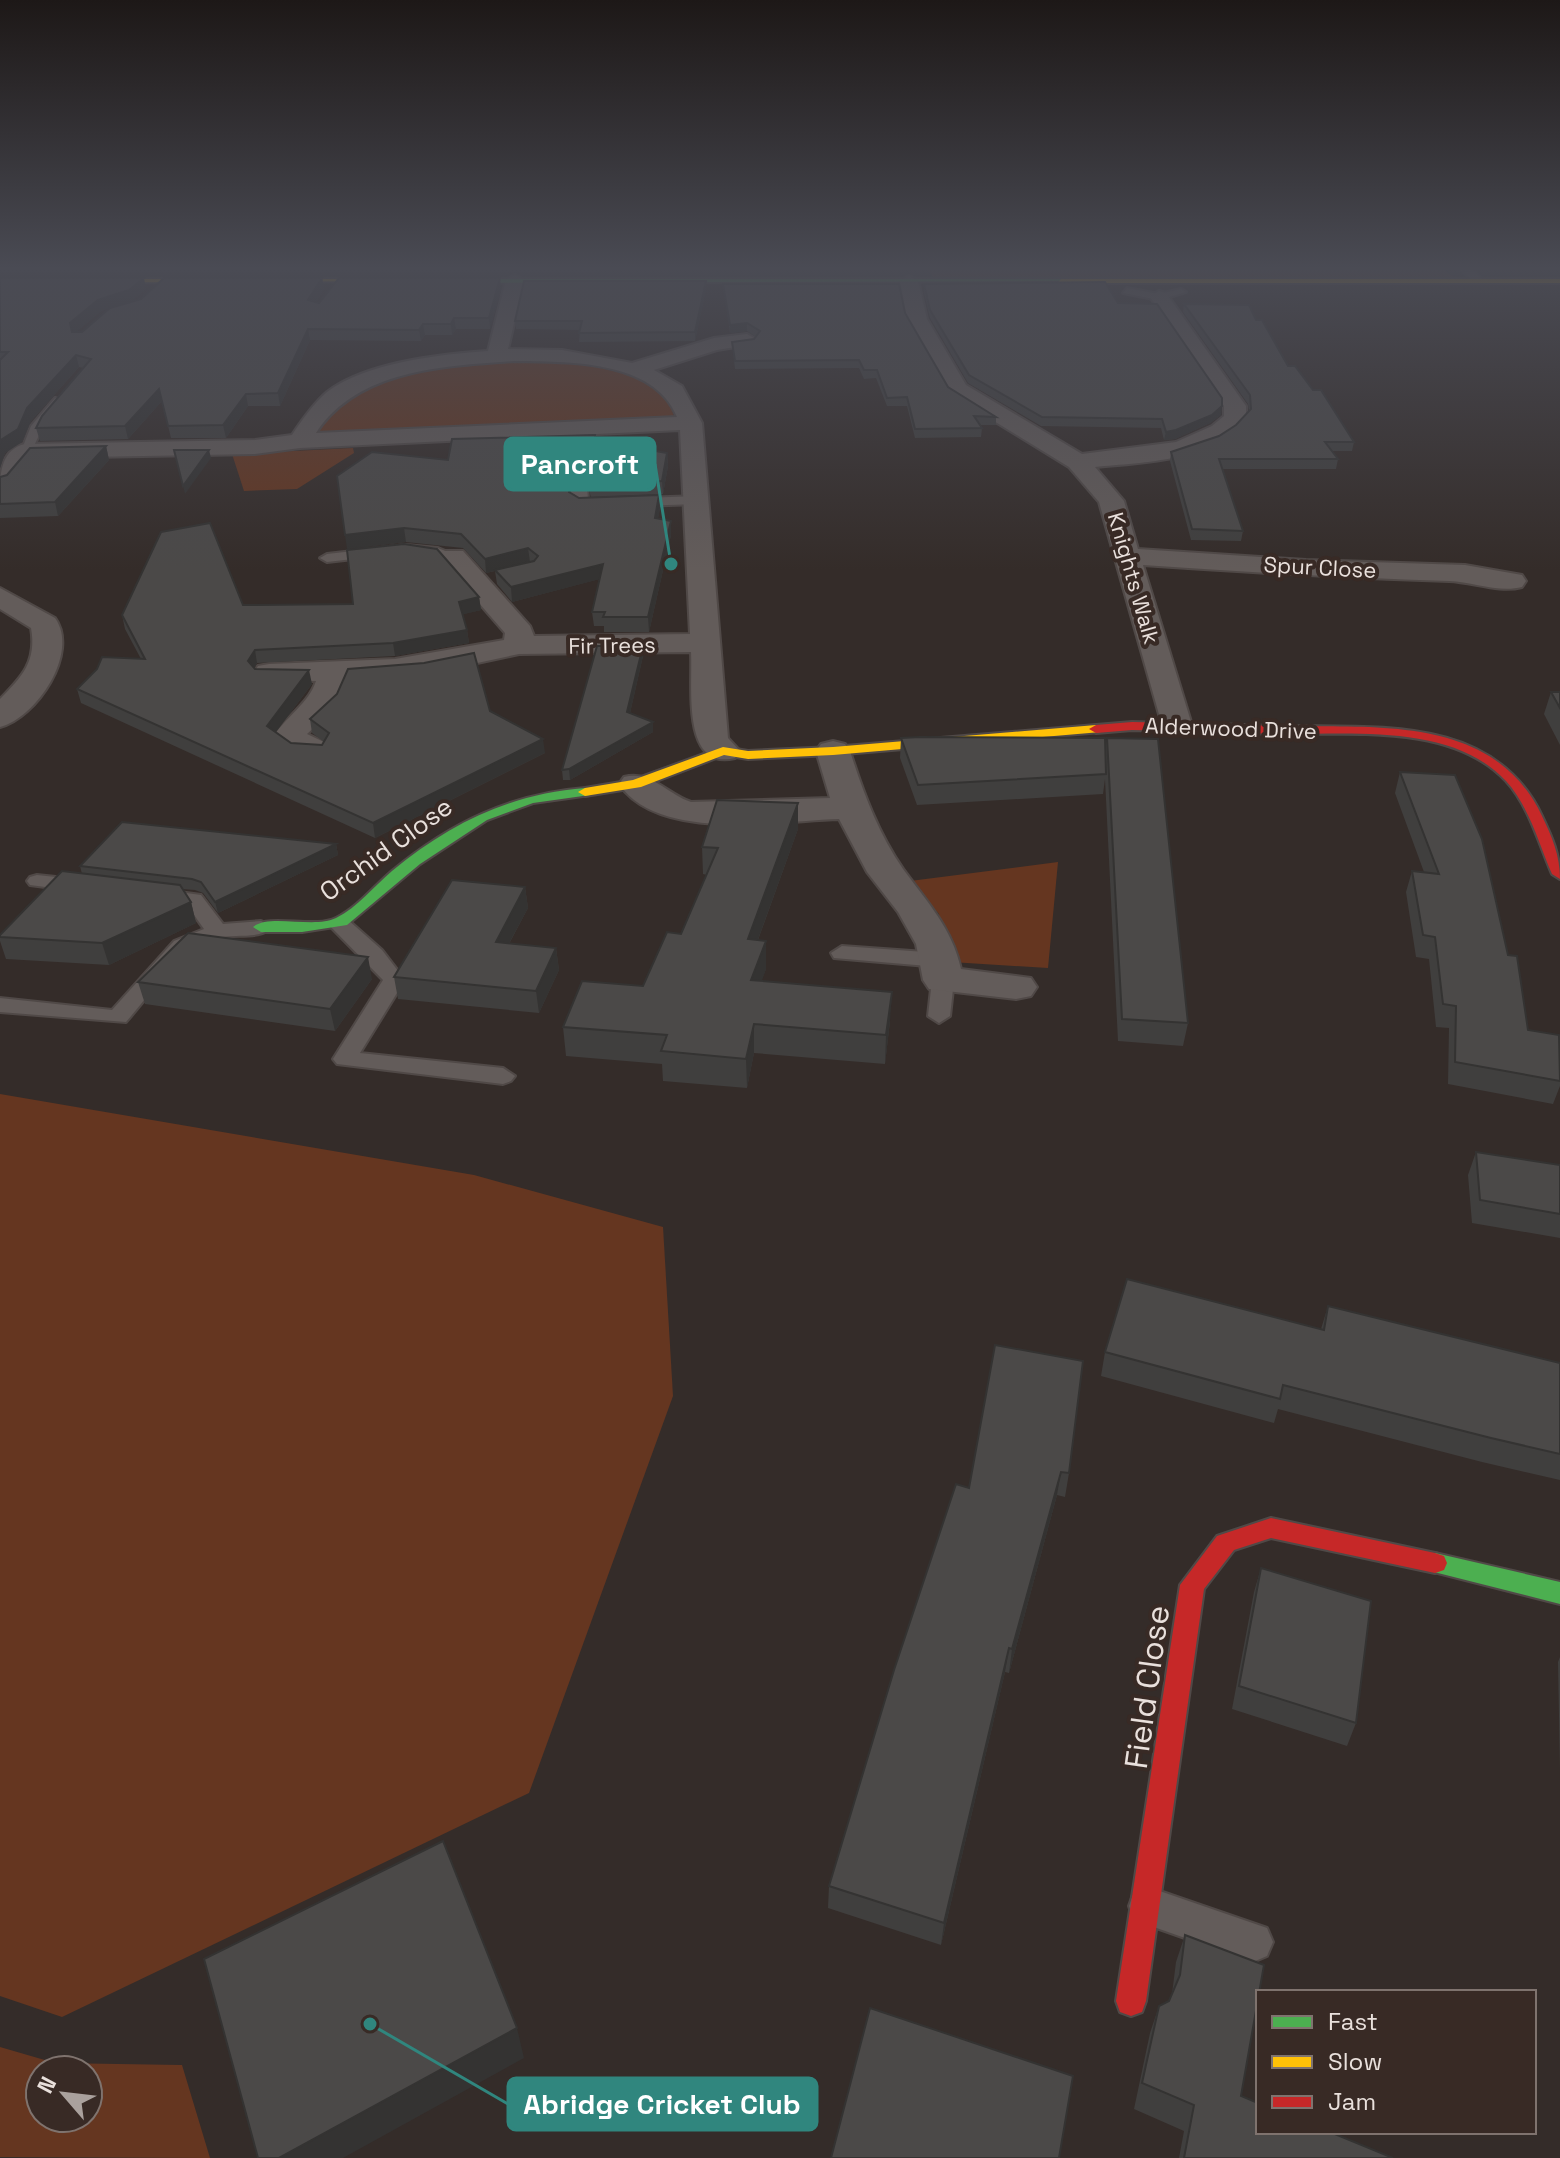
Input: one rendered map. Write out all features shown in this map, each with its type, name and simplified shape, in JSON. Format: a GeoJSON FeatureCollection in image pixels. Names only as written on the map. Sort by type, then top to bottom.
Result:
{"type":"FeatureCollection","features":[{"type":"Feature","properties":{"kind":"street"},"geometry":{"type":"LineString","coordinates":[[300,441],[328,402],[347,389],[405,369]]}},
{"type":"Feature","properties":{"kind":"street"},"geometry":{"type":"LineString","coordinates":[[624,369],[674,392],[691,423],[712,741],[723,751]]}},
{"type":"Feature","properties":{"kind":"street"},"geometry":{"type":"LineString","coordinates":[[631,370],[635,369]]}},
{"type":"Feature","properties":{"kind":"street","name":"Knights Walk"},"geometry":{"type":"LineString","coordinates":[[946,369],[958,389],[1078,462],[1111,501],[1176,725]]}},
{"type":"Feature","properties":{"kind":"street"},"geometry":{"type":"LineString","coordinates":[[1078,462],[1205,439],[1225,429],[1235,418],[1235,406],[1213,369]]}},
{"type":"Feature","properties":{"kind":"street"},"geometry":{"type":"LineString","coordinates":[[0,482],[25,451],[255,447],[300,441],[691,423]]}},
{"type":"Feature","properties":{"kind":"street","name":"Spur Close"},"geometry":{"type":"LineString","coordinates":[[1127,556],[1334,569],[1465,573],[1512,581]]}},
{"type":"Feature","properties":{"kind":"street"},"geometry":{"type":"LineString","coordinates":[[453,557],[481,579],[520,632],[518,645]]}},
{"type":"Feature","properties":{"kind":"street"},"geometry":{"type":"LineString","coordinates":[[0,597],[45,624],[52,651],[42,672],[0,717]]}},
{"type":"Feature","properties":{"kind":"street","name":"Fir Trees"},"geometry":{"type":"LineString","coordinates":[[269,673],[335,672],[485,656],[518,645],[706,643]]}},
{"type":"Feature","properties":{"kind":"street"},"geometry":{"type":"LineString","coordinates":[[312,749],[288,738],[301,720],[326,699],[335,672]]}},
{"type":"Feature","properties":{"kind":"street","name":"Alderwood Drive"},"geometry":{"type":"LineString","coordinates":[[636,784],[723,751],[748,755],[833,751],[1176,725],[1391,733],[1438,740],[1479,753],[1509,775],[1523,794],[1560,874]]}},
{"type":"Feature","properties":{"kind":"street"},"geometry":{"type":"LineString","coordinates":[[833,751],[851,808],[886,872],[915,908],[936,944],[940,985],[1016,987]]}},
{"type":"Feature","properties":{"kind":"street"},"geometry":{"type":"LineString","coordinates":[[636,784],[663,804],[688,813],[851,808]]}},
{"type":"Feature","properties":{"kind":"street","name":"Orchid Close"},"geometry":{"type":"LineString","coordinates":[[261,927],[339,924],[428,848],[483,814],[516,802],[560,793],[600,792],[636,784]]}},
{"type":"Feature","properties":{"kind":"street","name":"Field Close"},"geometry":{"type":"LineString","coordinates":[[1131,2001],[1192,1585],[1226,1543],[1271,1528],[1335,1539],[1560,1593]]}},
{"type":"Feature","properties":{"kind":"lane"},"geometry":{"type":"LineString","coordinates":[[25,451],[37,426],[66,393]]}},
{"type":"Feature","properties":{"kind":"lane"},"geometry":{"type":"LineString","coordinates":[[562,490],[582,490],[580,504],[698,500]]}},
{"type":"Feature","properties":{"kind":"lane"},"geometry":{"type":"LineString","coordinates":[[327,558],[411,548],[435,550],[453,557]]}},
{"type":"Feature","properties":{"kind":"lane"},"geometry":{"type":"LineString","coordinates":[[37,881],[100,888]]}},
{"type":"Feature","properties":{"kind":"lane"},"geometry":{"type":"LineString","coordinates":[[132,892],[194,899],[217,931]]}},
{"type":"Feature","properties":{"kind":"lane"},"geometry":{"type":"LineString","coordinates":[[339,924],[374,955],[394,980],[345,1059],[503,1076]]}},
{"type":"Feature","properties":{"kind":"lane","name":"Orchid Close"},"geometry":{"type":"LineString","coordinates":[[0,1005],[118,1017],[182,946],[217,931],[261,927]]}},
{"type":"Feature","properties":{"kind":"lane"},"geometry":{"type":"LineString","coordinates":[[842,953],[940,985]]}},
{"type":"Feature","properties":{"kind":"lane"},"geometry":{"type":"LineString","coordinates":[[1146,1905],[1253,1942]]}},
{"type":"Feature","properties":{"kind":"shaded area"},"geometry":{"type":"Polygon","coordinates":[[[604,369],[647,384],[665,398],[674,416],[323,434],[319,431],[356,395],[376,384],[421,371],[604,369]]]}},
{"type":"Feature","properties":{"kind":"shaded area"},"geometry":{"type":"Polygon","coordinates":[[[353,448],[354,453],[297,489],[244,491],[232,454],[353,448]]]}},
{"type":"Feature","properties":{"kind":"shaded area"},"geometry":{"type":"Polygon","coordinates":[[[1058,862],[1048,968],[951,962],[942,948],[939,914],[910,881],[1058,862]]]}},
{"type":"Feature","properties":{"kind":"shaded area"},"geometry":{"type":"Polygon","coordinates":[[[0,1094],[474,1175],[663,1227],[673,1396],[529,1793],[62,2017],[0,1996],[0,1094]]]}},
{"type":"Feature","properties":{"kind":"shaded area"},"geometry":{"type":"Polygon","coordinates":[[[0,2047],[24,2054],[24,2134],[104,2134],[104,2064],[182,2065],[210,2158],[0,2157],[0,2047]]]}},
{"type":"Feature","properties":{"kind":"building"},"geometry":{"type":"Polygon","coordinates":[[[0,369],[63,369],[27,408],[18,429],[1,440],[0,444],[0,369]]]}},
{"type":"Feature","properties":{"kind":"building"},"geometry":{"type":"Polygon","coordinates":[[[83,369],[289,369],[278,393],[246,394],[223,425],[168,426],[159,389],[125,426],[36,428],[42,416],[83,369]]]}},
{"type":"Feature","properties":{"kind":"building"},"geometry":{"type":"Polygon","coordinates":[[[937,369],[948,387],[996,417],[974,416],[982,428],[915,429],[907,397],[887,398],[877,370],[864,370],[937,369]]]}},
{"type":"Feature","properties":{"kind":"building"},"geometry":{"type":"Polygon","coordinates":[[[965,369],[1202,369],[1222,398],[1222,406],[1212,415],[1166,432],[1162,419],[1042,417],[969,375],[965,369]]]}},
{"type":"Feature","properties":{"kind":"building"},"geometry":{"type":"Polygon","coordinates":[[[1231,369],[1297,369],[1313,390],[1321,390],[1354,442],[1325,442],[1338,459],[1219,459],[1243,531],[1192,529],[1171,452],[1219,436],[1236,425],[1251,409],[1250,395],[1231,369]]]}},
{"type":"Feature","properties":{"kind":"building"},"geometry":{"type":"Polygon","coordinates":[[[595,435],[595,454],[626,454],[627,446],[667,453],[662,481],[590,484],[586,471],[554,472],[554,482],[570,484],[569,492],[579,498],[659,495],[655,518],[671,521],[648,617],[603,617],[605,612],[592,612],[603,564],[511,587],[495,570],[534,561],[538,556],[528,548],[485,559],[461,534],[404,528],[345,535],[337,476],[372,452],[448,460],[452,439],[595,435]]]}},
{"type":"Feature","properties":{"kind":"building"},"geometry":{"type":"Polygon","coordinates":[[[106,446],[55,502],[0,504],[0,477],[7,475],[30,448],[106,446]]]}},
{"type":"Feature","properties":{"kind":"building"},"geometry":{"type":"Polygon","coordinates":[[[174,450],[209,450],[183,486],[174,450]]]}},
{"type":"Feature","properties":{"kind":"building"},"geometry":{"type":"Polygon","coordinates":[[[210,523],[243,605],[353,604],[347,550],[404,544],[437,549],[479,597],[459,602],[467,630],[393,643],[255,650],[248,661],[255,669],[309,670],[267,726],[291,743],[322,745],[329,733],[310,719],[337,694],[348,669],[424,663],[474,653],[490,711],[543,739],[373,823],[77,689],[97,669],[102,657],[145,659],[122,615],[161,532],[210,523]]]}},
{"type":"Feature","properties":{"kind":"building"},"geometry":{"type":"Polygon","coordinates":[[[597,646],[643,646],[627,712],[653,722],[562,770],[597,646]]]}},
{"type":"Feature","properties":{"kind":"building"},"geometry":{"type":"Polygon","coordinates":[[[1551,692],[1560,692],[1560,708],[1551,692]]]}},
{"type":"Feature","properties":{"kind":"building"},"geometry":{"type":"Polygon","coordinates":[[[901,738],[1105,738],[1106,774],[918,785],[901,738]]]}},
{"type":"Feature","properties":{"kind":"building"},"geometry":{"type":"Polygon","coordinates":[[[1107,738],[1158,739],[1188,1023],[1122,1019],[1107,738]]]}},
{"type":"Feature","properties":{"kind":"building"},"geometry":{"type":"Polygon","coordinates":[[[1400,772],[1455,775],[1482,839],[1508,955],[1517,956],[1528,1030],[1559,1035],[1560,1081],[1455,1062],[1456,1006],[1443,1004],[1435,937],[1423,935],[1412,871],[1439,874],[1400,772]]]}},
{"type":"Feature","properties":{"kind":"building"},"geometry":{"type":"Polygon","coordinates":[[[717,800],[798,803],[748,939],[766,941],[751,980],[892,992],[886,1035],[754,1024],[746,1059],[661,1051],[667,1035],[563,1027],[582,981],[643,986],[667,932],[681,934],[718,848],[702,847],[717,800]]]}},
{"type":"Feature","properties":{"kind":"building"},"geometry":{"type":"Polygon","coordinates":[[[122,822],[336,844],[215,902],[201,882],[192,879],[80,866],[122,822]]]}},
{"type":"Feature","properties":{"kind":"building"},"geometry":{"type":"Polygon","coordinates":[[[62,871],[180,885],[191,902],[102,943],[0,937],[62,871]]]}},
{"type":"Feature","properties":{"kind":"building"},"geometry":{"type":"Polygon","coordinates":[[[452,880],[525,887],[496,942],[556,948],[536,991],[394,977],[452,880]]]}},
{"type":"Feature","properties":{"kind":"building"},"geometry":{"type":"Polygon","coordinates":[[[188,933],[368,957],[330,1009],[138,982],[188,933]]]}},
{"type":"Feature","properties":{"kind":"building"},"geometry":{"type":"Polygon","coordinates":[[[1476,1152],[1560,1165],[1560,1214],[1480,1200],[1476,1152]]]}},
{"type":"Feature","properties":{"kind":"building"},"geometry":{"type":"Polygon","coordinates":[[[1127,1279],[1324,1330],[1328,1306],[1560,1363],[1560,1454],[1283,1385],[1280,1399],[1105,1352],[1127,1279]]]}},
{"type":"Feature","properties":{"kind":"building"},"geometry":{"type":"Polygon","coordinates":[[[995,1345],[1083,1361],[1069,1473],[1061,1472],[1012,1649],[1009,1648],[944,1923],[829,1886],[894,1670],[956,1484],[969,1488],[995,1345]]]}},
{"type":"Feature","properties":{"kind":"building"},"geometry":{"type":"Polygon","coordinates":[[[1261,1568],[1371,1601],[1356,1723],[1239,1686],[1261,1568]]]}},
{"type":"Feature","properties":{"kind":"building"},"geometry":{"type":"Polygon","coordinates":[[[443,1841],[517,2028],[279,2158],[258,2158],[204,1959],[443,1841]]]}},
{"type":"Feature","properties":{"kind":"building"},"geometry":{"type":"Polygon","coordinates":[[[1185,1935],[1264,1965],[1260,1990],[1256,1990],[1256,2011],[1241,2096],[1256,2102],[1256,2134],[1335,2134],[1393,2158],[1184,2158],[1194,2105],[1142,2083],[1159,2006],[1169,2001],[1180,1975],[1185,1935]]]}},
{"type":"Feature","properties":{"kind":"building"},"geometry":{"type":"Polygon","coordinates":[[[870,2008],[1073,2076],[1059,2158],[831,2158],[870,2008]]]}},
{"type":"Feature","properties":{"kind":"traffic: fast"},"geometry":{"type":"LineString","coordinates":[[261,927],[314,927],[341,922],[414,860],[482,817],[531,799],[585,792]]}},
{"type":"Feature","properties":{"kind":"traffic: fast"},"geometry":{"type":"LineString","coordinates":[[1435,1563],[1560,1593]]}},
{"type":"Feature","properties":{"kind":"traffic: slow"},"geometry":{"type":"LineString","coordinates":[[585,792],[636,784],[723,751],[748,755],[833,751],[1096,729]]}},
{"type":"Feature","properties":{"kind":"traffic: jam"},"geometry":{"type":"LineString","coordinates":[[1096,729],[1132,726],[1372,732],[1435,739],[1464,747],[1489,760],[1518,787],[1560,874]]}},
{"type":"Feature","properties":{"kind":"traffic: jam"},"geometry":{"type":"LineString","coordinates":[[1131,2001],[1192,1585],[1226,1543],[1271,1528],[1435,1563]]}},
{"type":"Feature","properties":{"kind":"place","name":"Pancroft"},"geometry":{"type":"Point","coordinates":[671,564]}},
{"type":"Feature","properties":{"kind":"place","name":"Abridge Cricket Club"},"geometry":{"type":"Point","coordinates":[370,2024]}}]}
